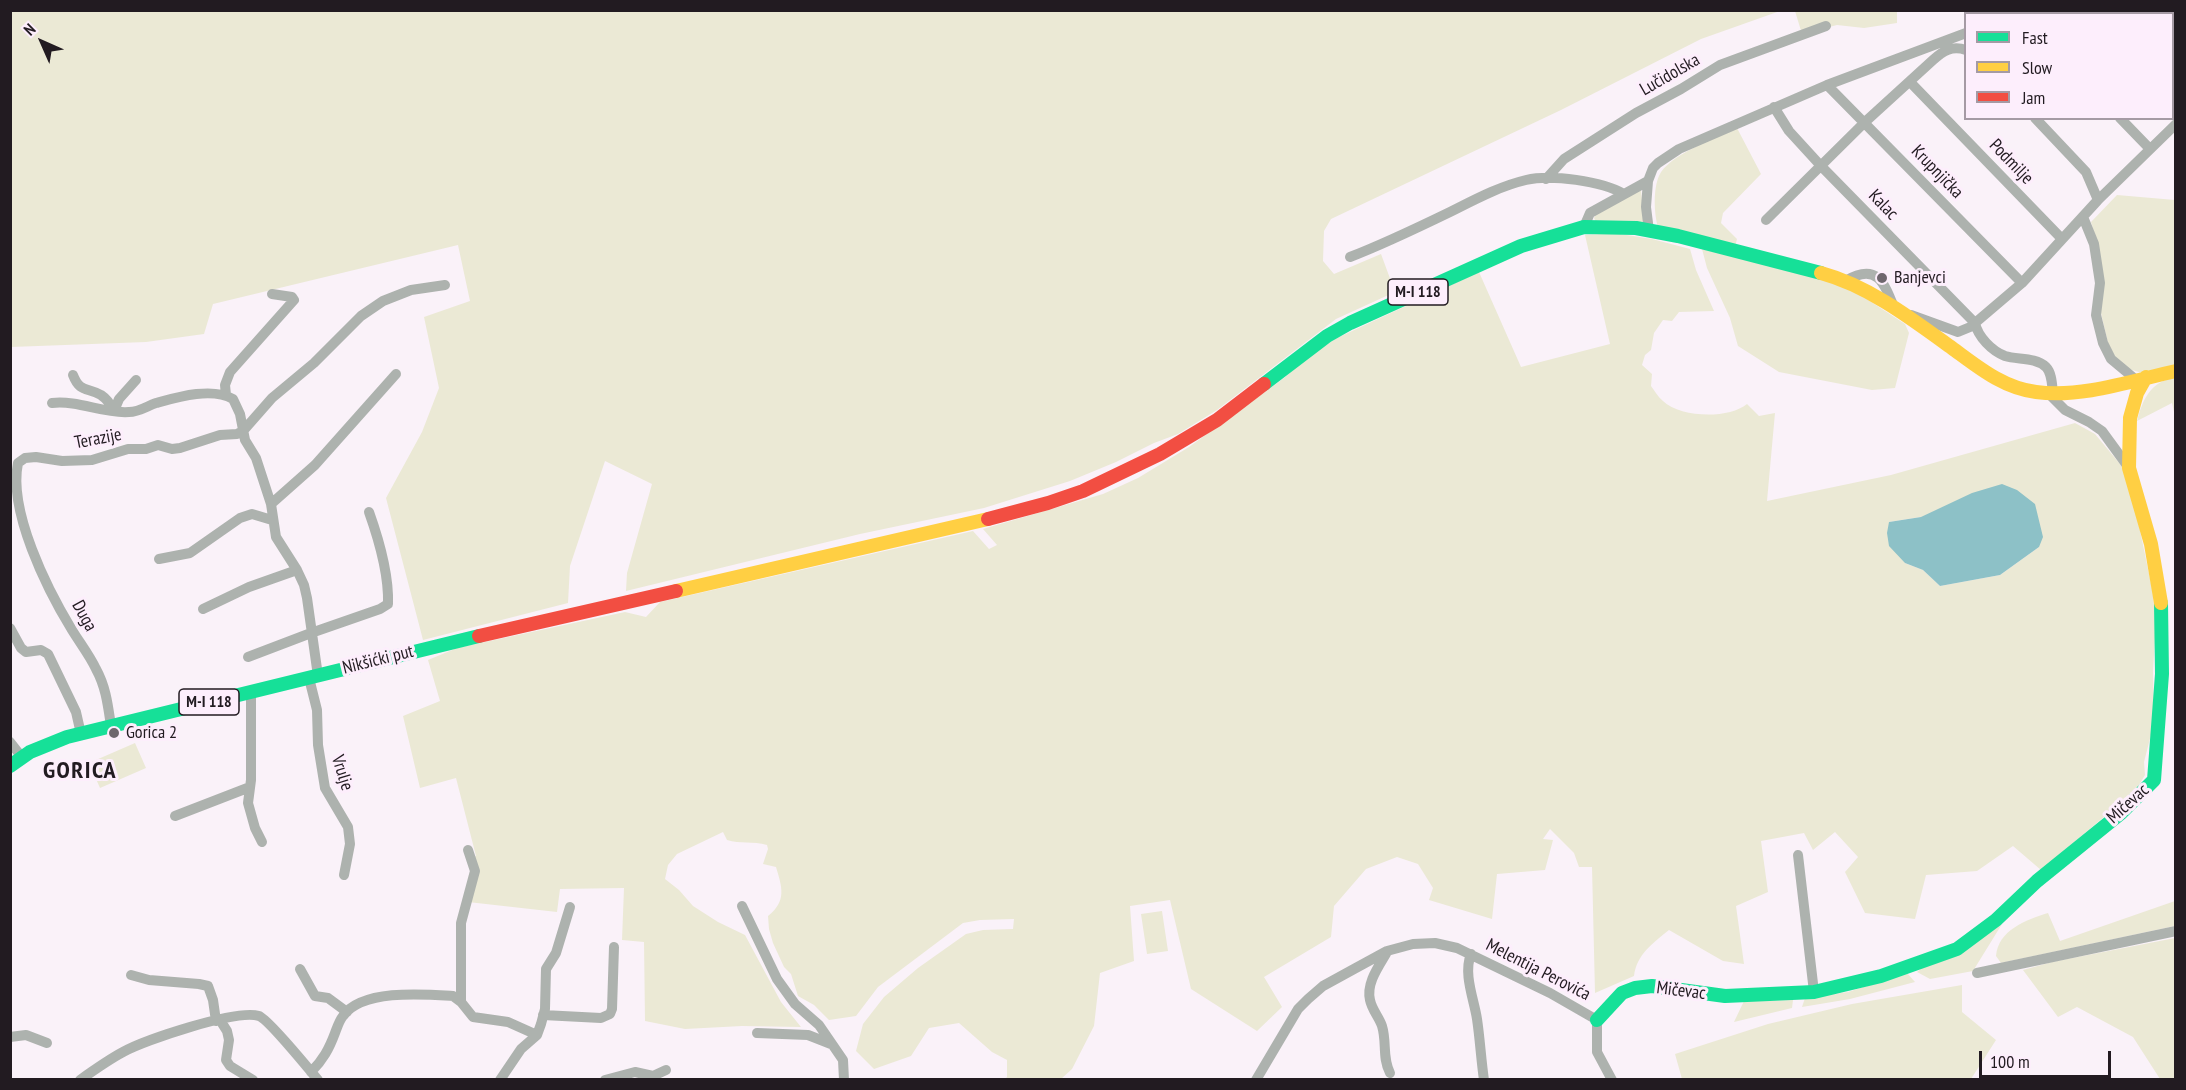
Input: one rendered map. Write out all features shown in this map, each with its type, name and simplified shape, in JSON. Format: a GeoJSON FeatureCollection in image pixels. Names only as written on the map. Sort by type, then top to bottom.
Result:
{"type":"FeatureCollection","features":[{"type":"Feature","properties":{"kind":"main road","name":"M-I 118"},"geometry":{"type":"LineString","coordinates":[[1584,227],[1606,226],[1649,231],[1812,270],[1845,281],[1898,312],[1995,379],[2021,390],[2051,393],[2089,389],[2175,371]]}},
{"type":"Feature","properties":{"kind":"main road","name":"Nikšićki put"},"geometry":{"type":"LineString","coordinates":[[16,761],[41,746],[111,726],[414,651],[977,522],[1048,503],[1083,491],[1138,466],[1200,431],[1327,336],[1350,323],[1521,246],[1584,227]]}},
{"type":"Feature","properties":{"kind":"main road","name":"Mičevac"},"geometry":{"type":"LineString","coordinates":[[1597,1020],[1622,993],[1635,988],[1652,986],[1725,996],[1814,992],[1881,976],[1957,949],[1996,920],[2037,881],[2121,813],[2154,780],[2163,630],[2161,598],[2151,544],[2129,468],[2130,418],[2140,378]]}},
{"type":"Feature","properties":{"kind":"street","name":"Lučidolska"},"geometry":{"type":"LineString","coordinates":[[1546,180],[1564,159],[1636,113],[1720,65],[1826,26]]}},
{"type":"Feature","properties":{"kind":"street"},"geometry":{"type":"LineString","coordinates":[[1649,231],[1646,207],[1648,181],[1653,168],[1679,148],[1827,85],[1964,33]]}},
{"type":"Feature","properties":{"kind":"street"},"geometry":{"type":"LineString","coordinates":[[1766,220],[1865,123],[1944,51],[1954,47],[1964,49]]}},
{"type":"Feature","properties":{"kind":"street","name":"Podmilje"},"geometry":{"type":"LineString","coordinates":[[1910,82],[2062,239]]}},
{"type":"Feature","properties":{"kind":"street","name":"Krupnjička"},"geometry":{"type":"LineString","coordinates":[[1827,85],[2022,283]]}},
{"type":"Feature","properties":{"kind":"street","name":"Kalac"},"geometry":{"type":"LineString","coordinates":[[1774,107],[1789,131],[1975,324],[1982,338],[2005,356],[2037,362],[2047,368],[2051,393]]}},
{"type":"Feature","properties":{"kind":"street"},"geometry":{"type":"LineString","coordinates":[[2037,120],[2086,172],[2098,200]]}},
{"type":"Feature","properties":{"kind":"street"},"geometry":{"type":"LineString","coordinates":[[2122,120],[2150,149]]}},
{"type":"Feature","properties":{"kind":"street"},"geometry":{"type":"LineString","coordinates":[[1845,281],[1870,272],[1876,275],[1888,290],[1898,312],[1914,315],[1958,332],[1975,324],[2022,283],[2098,200],[2175,124]]}},
{"type":"Feature","properties":{"kind":"street"},"geometry":{"type":"LineString","coordinates":[[1350,257],[1380,246],[1499,189],[1527,180],[1601,183],[1624,194]]}},
{"type":"Feature","properties":{"kind":"street"},"geometry":{"type":"LineString","coordinates":[[1584,227],[1590,213],[1648,181]]}},
{"type":"Feature","properties":{"kind":"street"},"geometry":{"type":"LineString","coordinates":[[2083,216],[2094,244],[2100,283],[2096,315],[2103,343],[2111,360],[2140,378]]}},
{"type":"Feature","properties":{"kind":"street"},"geometry":{"type":"LineString","coordinates":[[243,431],[272,398],[314,363],[362,316],[382,302],[411,291],[445,285]]}},
{"type":"Feature","properties":{"kind":"street"},"geometry":{"type":"LineString","coordinates":[[272,294],[292,297],[294,300],[230,372],[225,385],[226,395],[233,399],[240,414],[245,440],[256,459],[271,504],[276,537],[297,570],[307,598],[313,677]]}},
{"type":"Feature","properties":{"kind":"street"},"geometry":{"type":"LineString","coordinates":[[271,504],[315,465],[396,374]]}},
{"type":"Feature","properties":{"kind":"street"},"geometry":{"type":"LineString","coordinates":[[73,375],[82,389],[101,395],[114,411],[119,399],[136,380]]}},
{"type":"Feature","properties":{"kind":"street"},"geometry":{"type":"LineString","coordinates":[[2051,393],[2065,410],[2102,431],[2129,468]]}},
{"type":"Feature","properties":{"kind":"street","name":"Terazije"},"geometry":{"type":"LineString","coordinates":[[52,404],[64,402],[104,411],[130,412],[154,404],[201,395],[226,395]]}},
{"type":"Feature","properties":{"kind":"street","name":"Terazije"},"geometry":{"type":"LineString","coordinates":[[23,522],[19,509],[16,474],[18,463],[25,458],[36,457],[62,461],[92,460],[128,449],[146,449],[158,445],[172,449],[180,448],[220,435],[237,434],[243,431]]}},
{"type":"Feature","properties":{"kind":"street"},"geometry":{"type":"LineString","coordinates":[[248,657],[380,609],[388,604],[381,551],[369,512]]}},
{"type":"Feature","properties":{"kind":"street"},"geometry":{"type":"LineString","coordinates":[[159,559],[190,553],[240,518],[252,514],[272,520]]}},
{"type":"Feature","properties":{"kind":"street","name":"Duga"},"geometry":{"type":"LineString","coordinates":[[23,522],[60,609],[96,668],[106,694],[111,726]]}},
{"type":"Feature","properties":{"kind":"street"},"geometry":{"type":"LineString","coordinates":[[203,609],[249,587],[297,570]]}},
{"type":"Feature","properties":{"kind":"street"},"geometry":{"type":"LineString","coordinates":[[10,628],[21,648],[26,652],[41,650],[48,654],[76,712],[81,734]]}},
{"type":"Feature","properties":{"kind":"street","name":"Vrulje"},"geometry":{"type":"LineString","coordinates":[[313,677],[318,746],[326,788],[348,827],[350,844],[344,875]]}},
{"type":"Feature","properties":{"kind":"street"},"geometry":{"type":"LineString","coordinates":[[251,692],[248,803],[255,828],[262,842]]}},
{"type":"Feature","properties":{"kind":"street"},"geometry":{"type":"LineString","coordinates":[[10,742],[16,761]]}},
{"type":"Feature","properties":{"kind":"street"},"geometry":{"type":"LineString","coordinates":[[176,816],[250,787]]}},
{"type":"Feature","properties":{"kind":"street"},"geometry":{"type":"LineString","coordinates":[[461,1002],[461,922],[475,871],[468,850]]}},
{"type":"Feature","properties":{"kind":"street"},"geometry":{"type":"LineString","coordinates":[[1798,855],[1814,992]]}},
{"type":"Feature","properties":{"kind":"street"},"geometry":{"type":"LineString","coordinates":[[742,906],[777,979],[795,1004],[819,1025],[843,1060],[844,1080]]}},
{"type":"Feature","properties":{"kind":"street"},"geometry":{"type":"LineString","coordinates":[[500,1080],[510,1062],[537,1035],[543,1016],[546,969],[556,953],[570,907]]}},
{"type":"Feature","properties":{"kind":"street"},"geometry":{"type":"LineString","coordinates":[[1977,973],[2175,932]]}},
{"type":"Feature","properties":{"kind":"street","name":"Melentija Perovića"},"geometry":{"type":"LineString","coordinates":[[1256,1080],[1298,1009],[1323,986],[1387,951],[1413,944],[1435,943],[1471,954],[1550,993],[1597,1020],[1597,1052],[1612,1080]]}},
{"type":"Feature","properties":{"kind":"street"},"geometry":{"type":"LineString","coordinates":[[543,1016],[601,1018],[610,1014],[614,947]]}},
{"type":"Feature","properties":{"kind":"street"},"geometry":{"type":"LineString","coordinates":[[1387,951],[1369,990],[1370,1001],[1382,1027],[1385,1063],[1390,1073]]}},
{"type":"Feature","properties":{"kind":"street","name":"Melentija Perovića"},"geometry":{"type":"LineString","coordinates":[[1471,954],[1467,962],[1478,1022],[1484,1080]]}},
{"type":"Feature","properties":{"kind":"street"},"geometry":{"type":"LineString","coordinates":[[300,969],[315,996],[328,998],[347,1012]]}},
{"type":"Feature","properties":{"kind":"street"},"geometry":{"type":"LineString","coordinates":[[131,975],[149,980],[199,984],[208,987],[218,1021],[227,1031],[229,1040],[226,1060],[230,1066],[253,1080]]}},
{"type":"Feature","properties":{"kind":"street"},"geometry":{"type":"LineString","coordinates":[[80,1080],[123,1052],[148,1041],[238,1015],[258,1016],[272,1024],[314,1076],[328,1051],[342,1017],[351,1007],[374,998],[390,995],[453,996],[473,1017],[508,1022],[537,1035]]}},
{"type":"Feature","properties":{"kind":"street"},"geometry":{"type":"LineString","coordinates":[[757,1033],[808,1035],[831,1044]]}},
{"type":"Feature","properties":{"kind":"street"},"geometry":{"type":"LineString","coordinates":[[10,1037],[26,1035],[48,1042]]}},
{"type":"Feature","properties":{"kind":"street"},"geometry":{"type":"LineString","coordinates":[[605,1080],[635,1072],[653,1076],[666,1070]]}},
{"type":"Feature","properties":{"kind":"shaded area"},"geometry":{"type":"Polygon","coordinates":[[[10,11],[1780,11],[1701,39],[1561,110],[1331,219],[1324,231],[1323,261],[1334,274],[1381,254],[1395,292],[1336,319],[1217,410],[1178,434],[1070,481],[984,508],[860,534],[626,591],[627,573],[652,484],[605,461],[570,566],[568,603],[423,640],[386,498],[422,432],[439,388],[424,317],[470,301],[458,245],[213,304],[204,334],[146,342],[11,347],[10,11]]]}},
{"type":"Feature","properties":{"kind":"shaded area"},"geometry":{"type":"Polygon","coordinates":[[[1795,11],[1897,11],[1897,23],[1864,28],[1837,25],[1802,34],[1795,11]]]}},
{"type":"Feature","properties":{"kind":"shaded area"},"geometry":{"type":"Polygon","coordinates":[[[1737,128],[1761,174],[1723,213],[1721,223],[1737,239],[1735,247],[1658,227],[1655,194],[1657,181],[1664,168],[1682,154],[1737,128]]]}},
{"type":"Feature","properties":{"kind":"shaded area"},"geometry":{"type":"Polygon","coordinates":[[[1641,190],[1644,223],[1596,222],[1594,218],[1596,214],[1641,190]]]}},
{"type":"Feature","properties":{"kind":"shaded area"},"geometry":{"type":"Polygon","coordinates":[[[2117,195],[2175,200],[2175,366],[2142,373],[2129,369],[2110,352],[2100,309],[2097,242],[2091,222],[2117,195]]]}},
{"type":"Feature","properties":{"kind":"shaded area"},"geometry":{"type":"Polygon","coordinates":[[[1614,233],[1652,239],[1690,249],[1696,270],[1714,311],[1679,312],[1672,321],[1663,320],[1654,333],[1651,350],[1645,355],[1642,365],[1652,374],[1651,386],[1660,398],[1671,407],[1681,411],[1717,414],[1739,409],[1747,404],[1759,416],[1775,413],[1767,501],[1891,475],[2075,423],[2095,434],[2125,470],[2152,588],[2156,620],[2153,671],[2154,723],[2144,762],[2145,775],[2136,790],[2041,870],[2013,846],[1977,871],[1926,875],[1915,919],[1865,913],[1845,872],[1858,857],[1835,832],[1813,850],[1804,833],[1761,841],[1768,892],[1736,906],[1744,964],[1723,961],[1669,930],[1642,955],[1634,976],[1595,993],[1592,867],[1579,867],[1574,853],[1550,829],[1543,839],[1553,840],[1545,870],[1497,874],[1492,919],[1429,900],[1433,888],[1418,864],[1397,857],[1366,869],[1334,906],[1331,937],[1264,977],[1282,1007],[1257,1031],[1191,989],[1170,900],[1130,906],[1134,961],[1100,973],[1094,1026],[1072,1069],[1061,1079],[1005,1079],[1007,1060],[992,1052],[959,1023],[929,1028],[911,1056],[874,1069],[856,1051],[863,1024],[884,997],[918,968],[966,934],[983,930],[1013,929],[1014,919],[963,923],[878,987],[856,1016],[829,1020],[814,1005],[798,996],[791,974],[784,967],[773,943],[768,916],[778,905],[781,887],[776,867],[763,864],[768,849],[767,845],[727,840],[723,832],[677,854],[668,865],[665,879],[693,906],[745,935],[781,1002],[801,1027],[742,1026],[685,1029],[645,1021],[644,942],[622,940],[624,888],[560,889],[557,912],[468,902],[475,871],[470,858],[476,856],[456,778],[420,788],[403,716],[440,701],[428,660],[457,648],[625,612],[646,617],[660,602],[973,531],[989,549],[997,545],[983,529],[1103,494],[1138,478],[1189,447],[1284,378],[1311,354],[1337,338],[1479,272],[1521,367],[1610,344],[1585,235],[1614,233]],[[1921,517],[1889,522],[1905,563],[1923,570],[1940,586],[2000,575],[2039,547],[1921,517]]]}},
{"type":"Feature","properties":{"kind":"shaded area"},"geometry":{"type":"Polygon","coordinates":[[[1702,249],[1829,279],[1853,290],[1905,324],[1909,333],[1895,388],[1872,390],[1779,372],[1738,346],[1730,318],[1707,268],[1702,249]]]}},
{"type":"Feature","properties":{"kind":"shaded area"},"geometry":{"type":"Polygon","coordinates":[[[2175,377],[2175,416],[2172,403],[2137,421],[2149,392],[2160,383],[2175,377]]]}},
{"type":"Feature","properties":{"kind":"shaded area"},"geometry":{"type":"Polygon","coordinates":[[[135,743],[146,768],[100,788],[89,763],[135,743]]]}},
{"type":"Feature","properties":{"kind":"shaded area"},"geometry":{"type":"Polygon","coordinates":[[[2175,901],[2175,926],[2001,963],[1996,956],[2002,939],[2015,927],[2048,913],[2060,941],[2175,901]]]}},
{"type":"Feature","properties":{"kind":"shaded area"},"geometry":{"type":"Polygon","coordinates":[[[1162,911],[1168,951],[1147,954],[1141,914],[1162,911]]]}},
{"type":"Feature","properties":{"kind":"shaded area"},"geometry":{"type":"Polygon","coordinates":[[[2002,924],[1973,971],[1930,979],[1917,972],[1963,952],[2002,924]]]}},
{"type":"Feature","properties":{"kind":"shaded area"},"geometry":{"type":"Polygon","coordinates":[[[2175,938],[2175,1079],[2160,1079],[2133,1037],[2077,1007],[2058,1017],[2023,970],[2052,962],[2175,938]]]}},
{"type":"Feature","properties":{"kind":"shaded area"},"geometry":{"type":"Polygon","coordinates":[[[1907,973],[1915,982],[1850,999],[1802,1007],[1805,998],[1848,992],[1907,973]]]}},
{"type":"Feature","properties":{"kind":"shaded area"},"geometry":{"type":"Polygon","coordinates":[[[1962,985],[1962,1012],[1996,1040],[1971,1079],[1682,1079],[1675,1054],[1768,1024],[1852,1004],[1962,985]]]}},
{"type":"Feature","properties":{"kind":"shaded area"},"geometry":{"type":"Polygon","coordinates":[[[1793,1000],[1792,1008],[1734,1022],[1744,1001],[1793,1000]]]}},
{"type":"Feature","properties":{"kind":"water"},"geometry":{"type":"Polygon","coordinates":[[[2002,484],[2017,490],[2035,504],[2043,537],[2039,547],[2000,575],[1940,586],[1923,570],[1905,563],[1889,546],[1887,533],[1889,522],[1921,517],[1972,493],[2002,484]]]}},
{"type":"Feature","properties":{"kind":"traffic: fast"},"geometry":{"type":"LineString","coordinates":[[1264,384],[1327,336],[1350,323],[1521,246],[1584,227],[1636,228],[1678,236],[1821,273]]}},
{"type":"Feature","properties":{"kind":"traffic: fast"},"geometry":{"type":"LineString","coordinates":[[1597,1020],[1622,993],[1635,988],[1652,986],[1725,996],[1814,992],[1881,976],[1957,949],[1996,920],[2037,881],[2121,813],[2154,780],[2162,674],[2161,603]]}},
{"type":"Feature","properties":{"kind":"traffic: fast"},"geometry":{"type":"LineString","coordinates":[[10,766],[30,752],[67,737],[479,636]]}},
{"type":"Feature","properties":{"kind":"traffic: slow"},"geometry":{"type":"LineString","coordinates":[[1821,273],[1873,295],[1906,315],[1991,376],[2024,390],[2053,393],[2089,391],[2176,371]]}},
{"type":"Feature","properties":{"kind":"traffic: slow"},"geometry":{"type":"LineString","coordinates":[[2146,377],[2137,393],[2130,418],[2129,468],[2151,544],[2161,603]]}},
{"type":"Feature","properties":{"kind":"traffic: slow"},"geometry":{"type":"LineString","coordinates":[[676,591],[988,519]]}},
{"type":"Feature","properties":{"kind":"traffic: jam"},"geometry":{"type":"LineString","coordinates":[[988,519],[1083,491],[1160,454],[1217,420],[1264,384]]}},
{"type":"Feature","properties":{"kind":"traffic: jam"},"geometry":{"type":"LineString","coordinates":[[479,636],[676,591]]}},
{"type":"Feature","properties":{"kind":"place","name":"Banjevci"},"geometry":{"type":"Point","coordinates":[1882,278]}},
{"type":"Feature","properties":{"kind":"place","name":"Gorica 2"},"geometry":{"type":"Point","coordinates":[114,733]}},
{"type":"Feature","properties":{"kind":"district","name":"GORICA"},"geometry":{"type":"Point","coordinates":[80,771]}}]}
